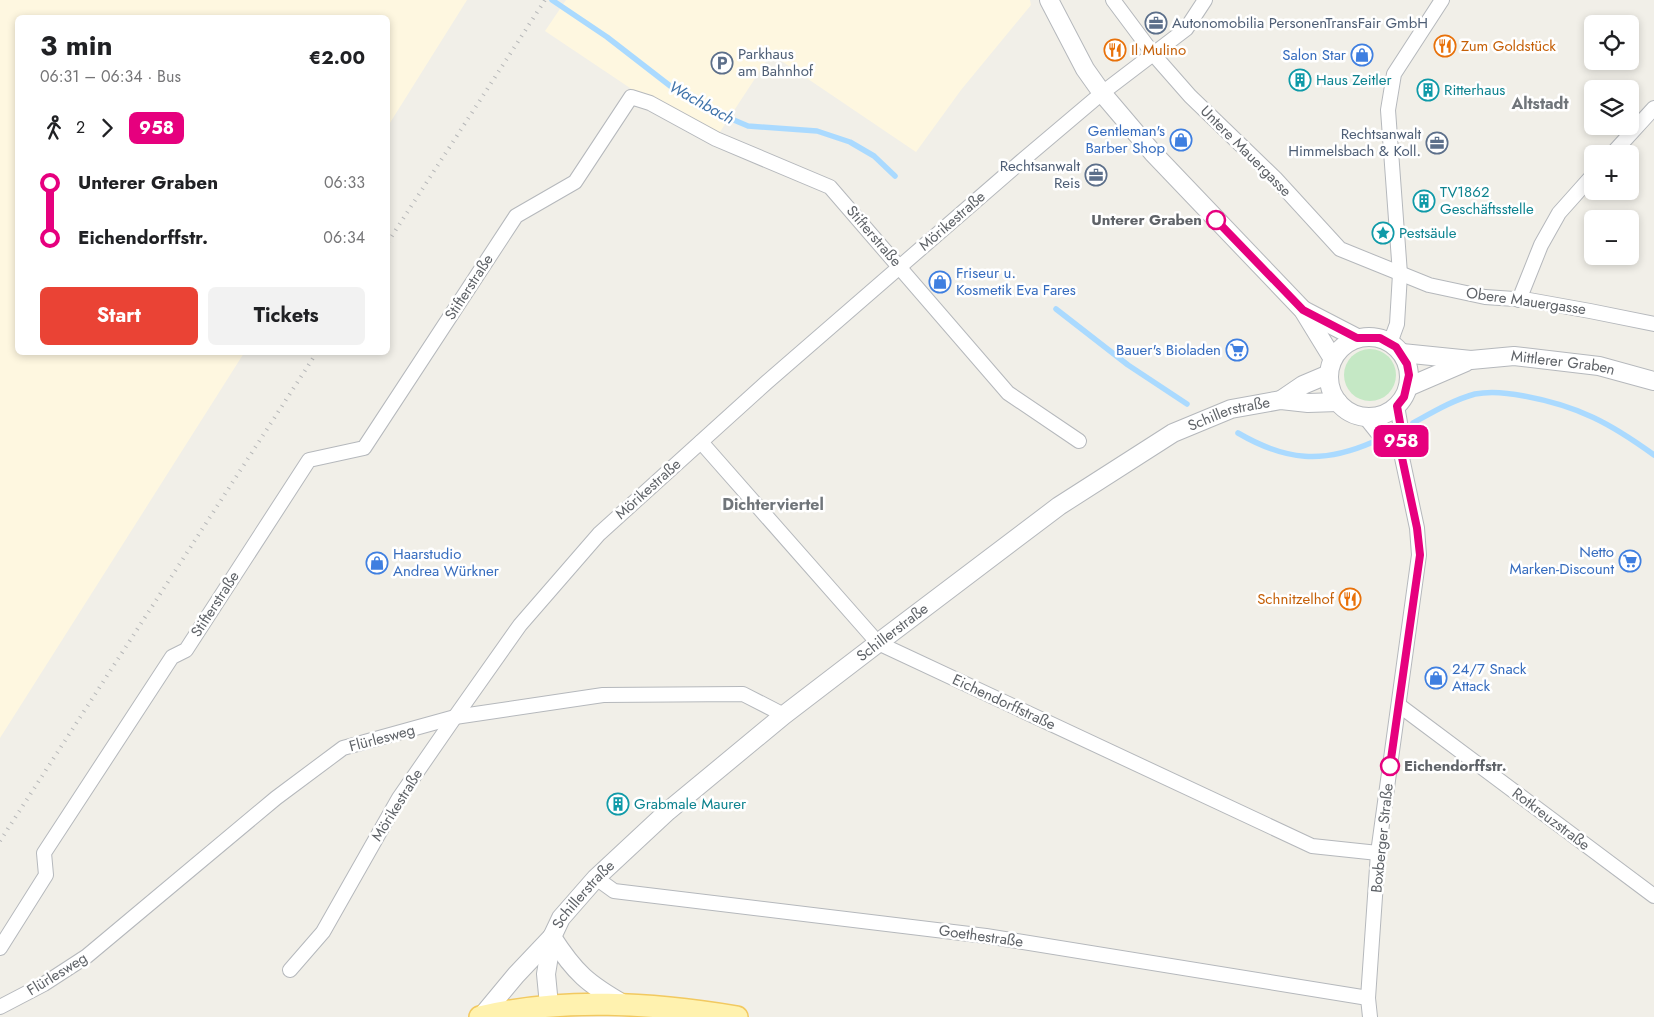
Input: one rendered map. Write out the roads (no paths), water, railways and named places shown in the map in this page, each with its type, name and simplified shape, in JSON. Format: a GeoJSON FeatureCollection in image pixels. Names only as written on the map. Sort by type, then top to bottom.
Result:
{"type":"FeatureCollection","features":[{"type":"Feature","properties":{"kind":"main road"},"geometry":{"type":"LineString","coordinates":[[481,1017],[579,1003],[684,1008],[737,1017]]}},
{"type":"Feature","properties":{"kind":"street"},"geometry":{"type":"LineString","coordinates":[[1049,0],[1085,69],[1102,93],[1158,159],[1303,310],[1331,366],[1330,384],[1338,402],[1345,409],[1364,416],[1381,414],[1397,406],[1408,387],[1409,375],[1396,348],[1400,274],[1388,110],[1394,74],[1442,0]]}},
{"type":"Feature","properties":{"kind":"street","name":"Untere Mauergasse"},"geometry":{"type":"LineString","coordinates":[[1113,0],[1154,55],[1190,96],[1275,178],[1340,249],[1400,274]]}},
{"type":"Feature","properties":{"kind":"street","name":"Mörikestraße"},"geometry":{"type":"LineString","coordinates":[[290,970],[323,932],[399,798],[520,625],[599,534],[900,266],[1102,93],[1186,29],[1205,0]]}},
{"type":"Feature","properties":{"kind":"street","name":"Stifterstraße"},"geometry":{"type":"LineString","coordinates":[[0,948],[46,875],[44,853],[172,658],[186,650],[309,460],[364,448],[516,216],[575,182],[631,97],[650,103],[716,139],[830,187],[1008,392],[1079,441]]}},
{"type":"Feature","properties":{"kind":"street"},"geometry":{"type":"LineString","coordinates":[[1620,145],[1654,108]]}},
{"type":"Feature","properties":{"kind":"street"},"geometry":{"type":"LineString","coordinates":[[1519,300],[1541,245],[1559,213],[1584,185]]}},
{"type":"Feature","properties":{"kind":"street","name":"Obere Mauergasse"},"geometry":{"type":"LineString","coordinates":[[1400,274],[1429,285],[1485,297],[1581,309],[1654,324]]}},
{"type":"Feature","properties":{"kind":"street"},"geometry":{"type":"LineString","coordinates":[[1303,310],[1357,338]]}},
{"type":"Feature","properties":{"kind":"street"},"geometry":{"type":"LineString","coordinates":[[1331,366],[1347,343],[1357,338],[1380,338],[1396,348]]}},
{"type":"Feature","properties":{"kind":"street","name":"Mittlerer Graben"},"geometry":{"type":"LineString","coordinates":[[1396,348],[1471,360],[1514,356],[1599,366],[1654,381]]}},
{"type":"Feature","properties":{"kind":"street","name":"Mittlerer Graben"},"geometry":{"type":"LineString","coordinates":[[1408,387],[1471,360]]}},
{"type":"Feature","properties":{"kind":"street","name":"Schillerstraße"},"geometry":{"type":"LineString","coordinates":[[1281,400],[1331,366]]}},
{"type":"Feature","properties":{"kind":"street","name":"Schillerstraße"},"geometry":{"type":"LineString","coordinates":[[549,1006],[546,974],[552,937],[561,918],[596,878],[668,811],[784,716],[878,643],[1059,506],[1173,433],[1232,410],[1281,400],[1308,403],[1338,402]]}},
{"type":"Feature","properties":{"kind":"street","name":"Boxberger Straße"},"geometry":{"type":"LineString","coordinates":[[1370,1017],[1368,998],[1378,853],[1420,555],[1417,528],[1401,453],[1402,434],[1397,406]]}},
{"type":"Feature","properties":{"kind":"street"},"geometry":{"type":"LineString","coordinates":[[1364,416],[1384,441],[1401,453]]}},
{"type":"Feature","properties":{"kind":"street","name":"Eichendorffstraße"},"geometry":{"type":"LineString","coordinates":[[701,442],[878,643],[1312,846],[1378,853]]}},
{"type":"Feature","properties":{"kind":"street","name":"Flürlesweg"},"geometry":{"type":"LineString","coordinates":[[0,1007],[44,984],[87,956],[276,798],[342,748],[455,717],[603,695],[743,694],[784,716]]}},
{"type":"Feature","properties":{"kind":"street","name":"Rotkreuzstraße"},"geometry":{"type":"LineString","coordinates":[[1400,706],[1654,896]]}},
{"type":"Feature","properties":{"kind":"street","name":"Goethestraße"},"geometry":{"type":"LineString","coordinates":[[596,878],[614,891],[986,936],[1368,998]]}},
{"type":"Feature","properties":{"kind":"street","name":"Schillerstraße"},"geometry":{"type":"LineString","coordinates":[[552,937],[570,965],[592,986],[626,1006]]}},
{"type":"Feature","properties":{"kind":"street","name":"Schillerstraße"},"geometry":{"type":"LineString","coordinates":[[481,1017],[516,975],[552,937]]}},
{"type":"Feature","properties":{"kind":"waterway","name":"Wachbach"},"geometry":{"type":"LineString","coordinates":[[552,0],[607,37],[678,92],[715,112],[748,126],[817,131],[850,142],[874,156],[895,176]]}},
{"type":"Feature","properties":{"kind":"waterway","name":"Wachbach"},"geometry":{"type":"LineString","coordinates":[[1056,309],[1128,365],[1187,404]]}},
{"type":"Feature","properties":{"kind":"waterway","name":"Wachbach"},"geometry":{"type":"LineString","coordinates":[[1413,423],[1451,403],[1475,394],[1512,394],[1561,405],[1593,417],[1654,455]]}},
{"type":"Feature","properties":{"kind":"waterway","name":"Wachbach"},"geometry":{"type":"LineString","coordinates":[[1238,433],[1272,449],[1305,456],[1338,454],[1373,442]]}},
{"type":"Feature","properties":{"kind":"railway"},"geometry":{"type":"LineString","coordinates":[[390,239],[545,0]]}},
{"type":"Feature","properties":{"kind":"railway"},"geometry":{"type":"LineString","coordinates":[[0,841],[315,355]]}},
{"type":"Feature","properties":{"kind":"place","name":"Autonomobilia PersonenTransFair GmbH"},"geometry":{"type":"Point","coordinates":[1156,23]}},
{"type":"Feature","properties":{"kind":"place","name":"Zum Goldstück"},"geometry":{"type":"Point","coordinates":[1445,46]}},
{"type":"Feature","properties":{"kind":"place","name":"Il Mulino"},"geometry":{"type":"Point","coordinates":[1115,50]}},
{"type":"Feature","properties":{"kind":"place","name":"Salon Star"},"geometry":{"type":"Point","coordinates":[1362,55]}},
{"type":"Feature","properties":{"kind":"place","name":"Parkhaus am Bahnhof"},"geometry":{"type":"Point","coordinates":[722,63]}},
{"type":"Feature","properties":{"kind":"place","name":"Haus Zeitler"},"geometry":{"type":"Point","coordinates":[1300,80]}},
{"type":"Feature","properties":{"kind":"place","name":"Ritterhaus"},"geometry":{"type":"Point","coordinates":[1428,90]}},
{"type":"Feature","properties":{"kind":"place","name":"Gentleman's Barber Shop"},"geometry":{"type":"Point","coordinates":[1181,140]}},
{"type":"Feature","properties":{"kind":"place","name":"Rechtsanwalt Himmelsbach & Koll."},"geometry":{"type":"Point","coordinates":[1437,143]}},
{"type":"Feature","properties":{"kind":"place","name":"Rechtsanwalt Reis"},"geometry":{"type":"Point","coordinates":[1096,175]}},
{"type":"Feature","properties":{"kind":"place","name":"TV1862 Geschäftsstelle"},"geometry":{"type":"Point","coordinates":[1424,201]}},
{"type":"Feature","properties":{"kind":"place","name":"Unterer Graben"},"geometry":{"type":"Point","coordinates":[1216,220]}},
{"type":"Feature","properties":{"kind":"place","name":"Pestsäule"},"geometry":{"type":"Point","coordinates":[1383,233]}},
{"type":"Feature","properties":{"kind":"place","name":"Friseur u. Kosmetik Eva Fares"},"geometry":{"type":"Point","coordinates":[940,282]}},
{"type":"Feature","properties":{"kind":"place","name":"Bauer's Bioladen"},"geometry":{"type":"Point","coordinates":[1237,350]}},
{"type":"Feature","properties":{"kind":"place","name":"Netto Marken-Discount"},"geometry":{"type":"Point","coordinates":[1630,561]}},
{"type":"Feature","properties":{"kind":"place","name":"Haarstudio Andrea Würkner"},"geometry":{"type":"Point","coordinates":[377,563]}},
{"type":"Feature","properties":{"kind":"place","name":"Schnitzelhof"},"geometry":{"type":"Point","coordinates":[1350,599]}},
{"type":"Feature","properties":{"kind":"place","name":"24/7 Snack Attack"},"geometry":{"type":"Point","coordinates":[1436,678]}},
{"type":"Feature","properties":{"kind":"place","name":"Eichendorffstr."},"geometry":{"type":"Point","coordinates":[1390,766]}},
{"type":"Feature","properties":{"kind":"place","name":"Grabmale Maurer"},"geometry":{"type":"Point","coordinates":[618,804]}},
{"type":"Feature","properties":{"kind":"district","name":"Altstadt"},"geometry":{"type":"Point","coordinates":[1540,103]}},
{"type":"Feature","properties":{"kind":"district","name":"Dichterviertel"},"geometry":{"type":"Point","coordinates":[773,504]}}]}
